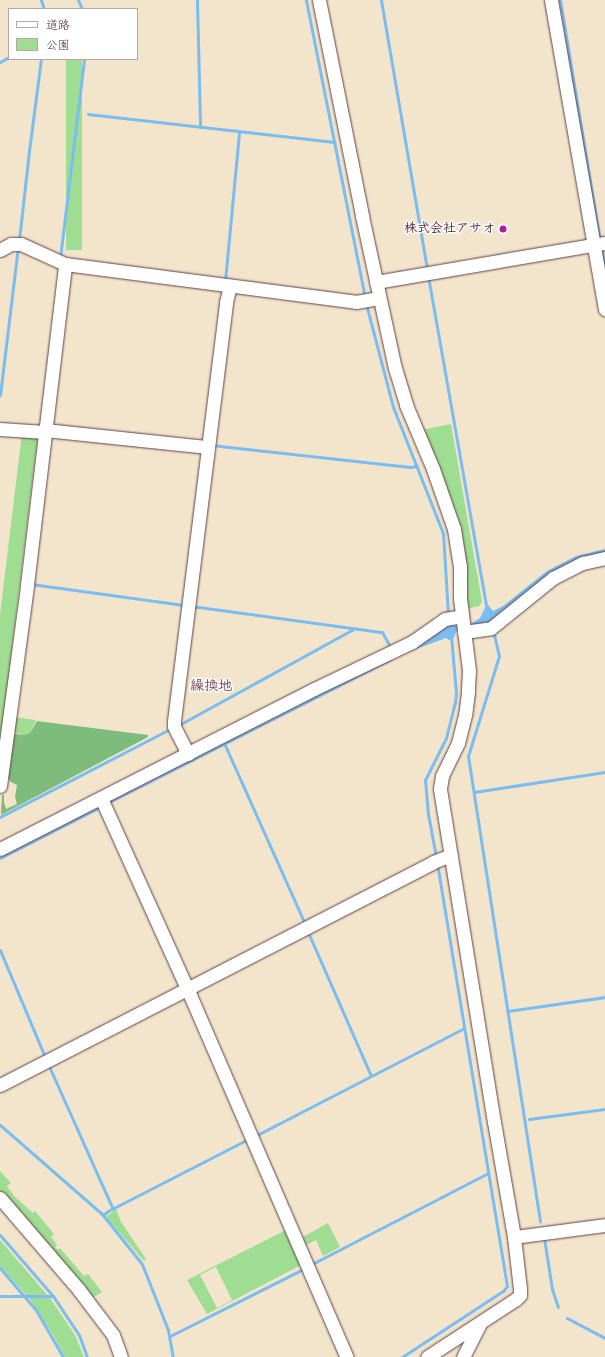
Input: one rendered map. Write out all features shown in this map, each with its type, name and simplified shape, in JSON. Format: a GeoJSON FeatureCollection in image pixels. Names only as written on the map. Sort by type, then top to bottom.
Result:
{"type":"FeatureCollection","features":[{"type":"Feature","properties":{"kind":"street"},"geometry":{"type":"LineString","coordinates":[[319,0],[376,282],[370,300],[389,346],[406,405],[433,468],[454,529],[460,567],[453,618],[464,632],[469,670],[465,715],[458,743],[440,783],[494,1122],[514,1237],[520,1295],[427,1357]]}},
{"type":"Feature","properties":{"kind":"street"},"geometry":{"type":"LineString","coordinates":[[551,0],[600,244],[605,309]]}},
{"type":"Feature","properties":{"kind":"street"},"geometry":{"type":"LineString","coordinates":[[0,250],[18,244],[63,265],[227,288],[370,300]]}},
{"type":"Feature","properties":{"kind":"street"},"geometry":{"type":"LineString","coordinates":[[376,282],[600,244]]}},
{"type":"Feature","properties":{"kind":"street"},"geometry":{"type":"LineString","coordinates":[[0,786],[27,583],[63,265]]}},
{"type":"Feature","properties":{"kind":"street"},"geometry":{"type":"LineString","coordinates":[[186,755],[175,727],[207,446],[227,288]]}},
{"type":"Feature","properties":{"kind":"street"},"geometry":{"type":"LineString","coordinates":[[0,429],[43,431],[207,446]]}},
{"type":"Feature","properties":{"kind":"street"},"geometry":{"type":"LineString","coordinates":[[464,632],[493,627],[507,614],[553,578],[583,563],[605,558]]}},
{"type":"Feature","properties":{"kind":"street"},"geometry":{"type":"LineString","coordinates":[[0,850],[104,803],[186,755],[412,642],[453,618]]}},
{"type":"Feature","properties":{"kind":"street"},"geometry":{"type":"LineString","coordinates":[[104,803],[189,990],[347,1357]]}},
{"type":"Feature","properties":{"kind":"street"},"geometry":{"type":"LineString","coordinates":[[0,1085],[189,990],[436,861],[451,855]]}},
{"type":"Feature","properties":{"kind":"street"},"geometry":{"type":"LineString","coordinates":[[0,1198],[79,1290],[113,1335],[122,1357]]}},
{"type":"Feature","properties":{"kind":"street"},"geometry":{"type":"LineString","coordinates":[[514,1237],[605,1225]]}},
{"type":"Feature","properties":{"kind":"street"},"geometry":{"type":"LineString","coordinates":[[463,1357],[480,1322]]}},
{"type":"Feature","properties":{"kind":"green space"},"geometry":{"type":"Polygon","coordinates":[[[66,60],[82,60],[82,250],[66,250],[66,60]]]}},
{"type":"Feature","properties":{"kind":"green space"},"geometry":{"type":"Polygon","coordinates":[[[451,424],[482,602],[479,606],[466,609],[463,565],[421,430],[451,424]]]}},
{"type":"Feature","properties":{"kind":"green space"},"geometry":{"type":"Polygon","coordinates":[[[22,433],[38,434],[0,746],[0,615],[22,433]]]}},
{"type":"Feature","properties":{"kind":"green space"},"geometry":{"type":"Polygon","coordinates":[[[12,717],[36,720],[30,733],[24,735],[16,733],[10,735],[12,717]]]}},
{"type":"Feature","properties":{"kind":"green space"},"geometry":{"type":"Polygon","coordinates":[[[37,721],[148,735],[148,737],[1,815],[2,795],[4,795],[6,809],[17,804],[15,797],[17,785],[11,782],[4,774],[10,735],[24,735],[30,733],[37,721]]]}},
{"type":"Feature","properties":{"kind":"green space"},"geometry":{"type":"Polygon","coordinates":[[[0,1171],[11,1183],[7,1186],[14,1196],[33,1213],[35,1211],[54,1234],[51,1237],[57,1245],[55,1247],[58,1250],[60,1248],[84,1276],[88,1274],[102,1292],[89,1300],[0,1194],[0,1171]]]}},
{"type":"Feature","properties":{"kind":"green space"},"geometry":{"type":"Polygon","coordinates":[[[116,1209],[121,1222],[146,1259],[144,1261],[106,1217],[116,1209]]]}},
{"type":"Feature","properties":{"kind":"green space"},"geometry":{"type":"Polygon","coordinates":[[[328,1223],[340,1247],[323,1256],[316,1240],[306,1245],[303,1237],[328,1223]]]}},
{"type":"Feature","properties":{"kind":"green space"},"geometry":{"type":"Polygon","coordinates":[[[290,1228],[305,1263],[207,1314],[187,1280],[290,1228]],[[216,1267],[200,1275],[217,1308],[232,1300],[216,1267]]]}},
{"type":"Feature","properties":{"kind":"green space"},"geometry":{"type":"Polygon","coordinates":[[[0,1240],[50,1298],[75,1335],[84,1357],[65,1357],[52,1333],[30,1299],[0,1266],[0,1240]]]}},
{"type":"Feature","properties":{"kind":"water"},"geometry":{"type":"Polygon","coordinates":[[[605,549],[605,555],[577,562],[491,624],[473,626],[472,623],[480,618],[486,606],[488,605],[493,611],[503,606],[547,571],[576,556],[605,549]]]}},
{"type":"Feature","properties":{"kind":"water"},"geometry":{"type":"Polygon","coordinates":[[[451,622],[458,628],[453,639],[449,640],[446,638],[416,649],[415,646],[451,622]]]}},
{"type":"Feature","properties":{"kind":"waterway"},"geometry":{"type":"LineString","coordinates":[[41,0],[44,8]]}},
{"type":"Feature","properties":{"kind":"waterway"},"geometry":{"type":"LineString","coordinates":[[78,0],[82,8]]}},
{"type":"Feature","properties":{"kind":"waterway"},"geometry":{"type":"LineString","coordinates":[[197,0],[200,127]]}},
{"type":"Feature","properties":{"kind":"waterway"},"geometry":{"type":"LineString","coordinates":[[306,0],[365,298]]}},
{"type":"Feature","properties":{"kind":"waterway"},"geometry":{"type":"LineString","coordinates":[[381,0],[427,270]]}},
{"type":"Feature","properties":{"kind":"waterway"},"geometry":{"type":"LineString","coordinates":[[560,0],[600,241]]}},
{"type":"Feature","properties":{"kind":"waterway"},"geometry":{"type":"LineString","coordinates":[[0,62],[8,58]]}},
{"type":"Feature","properties":{"kind":"waterway"},"geometry":{"type":"LineString","coordinates":[[19,240],[41,60]]}},
{"type":"Feature","properties":{"kind":"waterway"},"geometry":{"type":"LineString","coordinates":[[60,258],[84,60]]}},
{"type":"Feature","properties":{"kind":"waterway"},"geometry":{"type":"LineString","coordinates":[[88,114],[334,142]]}},
{"type":"Feature","properties":{"kind":"waterway"},"geometry":{"type":"LineString","coordinates":[[225,281],[239,132]]}},
{"type":"Feature","properties":{"kind":"waterway"},"geometry":{"type":"LineString","coordinates":[[601,246],[605,268]]}},
{"type":"Feature","properties":{"kind":"waterway"},"geometry":{"type":"LineString","coordinates":[[0,395],[18,247]]}},
{"type":"Feature","properties":{"kind":"waterway"},"geometry":{"type":"LineString","coordinates":[[428,276],[487,609]]}},
{"type":"Feature","properties":{"kind":"waterway"},"geometry":{"type":"LineString","coordinates":[[366,304],[393,407],[443,533],[448,615]]}},
{"type":"Feature","properties":{"kind":"waterway"},"geometry":{"type":"LineString","coordinates":[[211,445],[410,467],[417,466]]}},
{"type":"Feature","properties":{"kind":"waterway"},"geometry":{"type":"LineString","coordinates":[[31,584],[184,605]]}},
{"type":"Feature","properties":{"kind":"waterway"},"geometry":{"type":"LineString","coordinates":[[191,606],[382,632],[391,648]]}},
{"type":"Feature","properties":{"kind":"waterway"},"geometry":{"type":"LineString","coordinates":[[177,726],[355,628]]}},
{"type":"Feature","properties":{"kind":"waterway"},"geometry":{"type":"LineString","coordinates":[[493,630],[499,656],[468,756],[540,1221]]}},
{"type":"Feature","properties":{"kind":"waterway"},"geometry":{"type":"LineString","coordinates":[[436,857],[428,814],[425,780],[446,738],[455,703],[456,693],[451,636]]}},
{"type":"Feature","properties":{"kind":"waterway"},"geometry":{"type":"LineString","coordinates":[[107,803],[391,659]]}},
{"type":"Feature","properties":{"kind":"waterway"},"geometry":{"type":"LineString","coordinates":[[0,817],[172,728]]}},
{"type":"Feature","properties":{"kind":"waterway"},"geometry":{"type":"LineString","coordinates":[[224,743],[305,924]]}},
{"type":"Feature","properties":{"kind":"waterway"},"geometry":{"type":"LineString","coordinates":[[474,792],[605,772]]}},
{"type":"Feature","properties":{"kind":"waterway"},"geometry":{"type":"LineString","coordinates":[[0,858],[102,806]]}},
{"type":"Feature","properties":{"kind":"waterway"},"geometry":{"type":"LineString","coordinates":[[402,1357],[503,1291],[507,1286],[437,864]]}},
{"type":"Feature","properties":{"kind":"waterway"},"geometry":{"type":"LineString","coordinates":[[307,930],[371,1076]]}},
{"type":"Feature","properties":{"kind":"waterway"},"geometry":{"type":"LineString","coordinates":[[0,950],[45,1057]]}},
{"type":"Feature","properties":{"kind":"waterway"},"geometry":{"type":"LineString","coordinates":[[507,1011],[605,997]]}},
{"type":"Feature","properties":{"kind":"waterway"},"geometry":{"type":"LineString","coordinates":[[255,1136],[464,1028]]}},
{"type":"Feature","properties":{"kind":"waterway"},"geometry":{"type":"LineString","coordinates":[[48,1064],[113,1209]]}},
{"type":"Feature","properties":{"kind":"waterway"},"geometry":{"type":"LineString","coordinates":[[529,1119],[605,1109]]}},
{"type":"Feature","properties":{"kind":"waterway"},"geometry":{"type":"LineString","coordinates":[[0,1125],[102,1214],[142,1264],[168,1330],[173,1357]]}},
{"type":"Feature","properties":{"kind":"waterway"},"geometry":{"type":"LineString","coordinates":[[103,1215],[108,1211],[248,1139]]}},
{"type":"Feature","properties":{"kind":"waterway"},"geometry":{"type":"LineString","coordinates":[[310,1265],[488,1173]]}},
{"type":"Feature","properties":{"kind":"waterway"},"geometry":{"type":"LineString","coordinates":[[0,1235],[53,1296],[79,1335],[87,1357]]}},
{"type":"Feature","properties":{"kind":"waterway"},"geometry":{"type":"LineString","coordinates":[[546,1238],[544,1238],[552,1289],[558,1307]]}},
{"type":"Feature","properties":{"kind":"waterway"},"geometry":{"type":"LineString","coordinates":[[0,1268],[36,1310],[63,1357]]}},
{"type":"Feature","properties":{"kind":"waterway"},"geometry":{"type":"LineString","coordinates":[[170,1336],[305,1268]]}},
{"type":"Feature","properties":{"kind":"waterway"},"geometry":{"type":"LineString","coordinates":[[0,1296],[53,1296]]}},
{"type":"Feature","properties":{"kind":"waterway"},"geometry":{"type":"LineString","coordinates":[[567,1318],[605,1338]]}},
{"type":"Feature","properties":{"kind":"place","name":"株式会社アサオ"},"geometry":{"type":"Point","coordinates":[503,229]}},
{"type":"Feature","properties":{"kind":"district","name":"繰換地"},"geometry":{"type":"Point","coordinates":[211,686]}}]}
